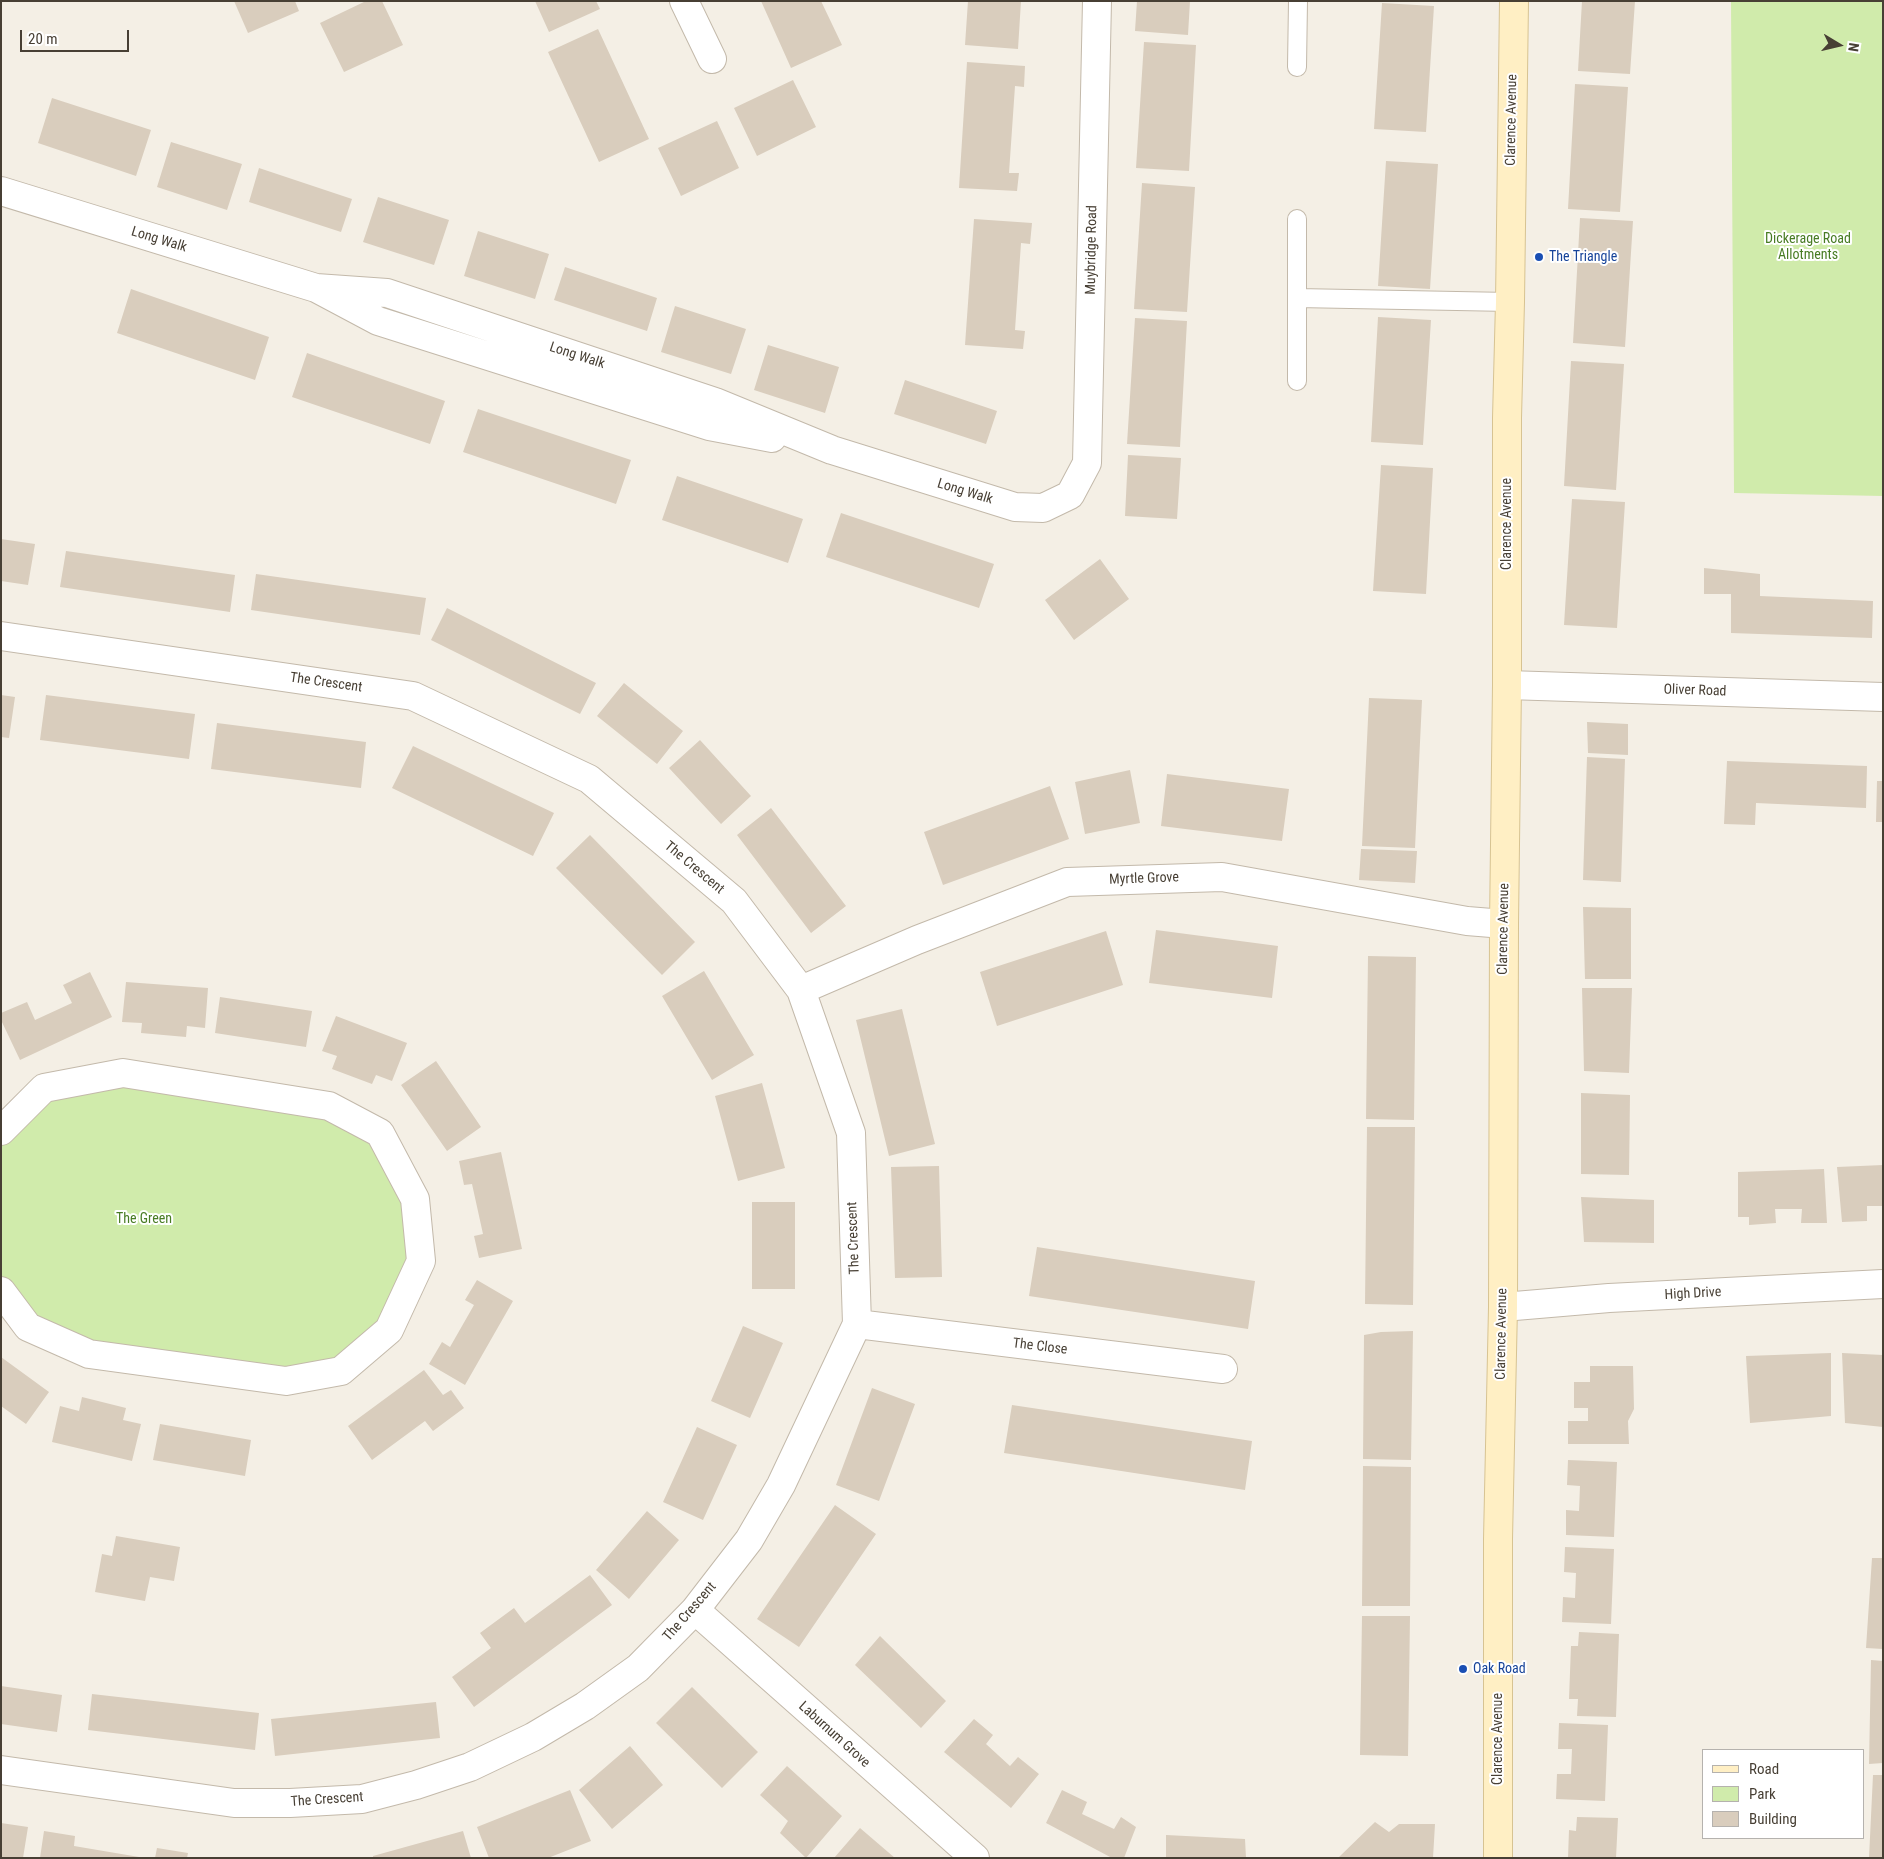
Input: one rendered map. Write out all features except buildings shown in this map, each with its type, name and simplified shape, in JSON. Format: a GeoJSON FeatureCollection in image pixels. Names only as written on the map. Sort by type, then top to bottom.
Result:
{"type":"FeatureCollection","features":[{"type":"Feature","properties":{"kind":"street"},"geometry":{"type":"LineString","coordinates":[[684,1],[712,59]]}},
{"type":"Feature","properties":{"kind":"street","name":"Muybridge Road"},"geometry":{"type":"LineString","coordinates":[[1070,495],[1087,463],[1097,1]]}},
{"type":"Feature","properties":{"kind":"street","name":"Clarence Avenue"},"geometry":{"type":"LineString","coordinates":[[1498,1858],[1498,1539],[1503,1307],[1507,685],[1506,418],[1510,302],[1514,1]]}},
{"type":"Feature","properties":{"kind":"street","name":"Long Walk"},"geometry":{"type":"LineString","coordinates":[[1,191],[316,288],[378,321],[708,426],[832,450],[1015,507],[1044,508],[1070,495]]}},
{"type":"Feature","properties":{"kind":"street","name":"The Crescent"},"geometry":{"type":"LineString","coordinates":[[1,636],[413,696],[589,780],[734,901],[801,990],[851,1133],[857,1324],[781,1484],[749,1540],[695,1610],[638,1668],[585,1706],[533,1738],[470,1766],[416,1785],[362,1799],[290,1803],[234,1803],[1,1770]]}},
{"type":"Feature","properties":{"kind":"street","name":"Oliver Road"},"geometry":{"type":"LineString","coordinates":[[1507,685],[1883,697]]}},
{"type":"Feature","properties":{"kind":"street","name":"Myrtle Grove"},"geometry":{"type":"LineString","coordinates":[[801,990],[917,940],[1068,882],[1222,877],[1467,921],[1504,924]]}},
{"type":"Feature","properties":{"kind":"street"},"geometry":{"type":"LineString","coordinates":[[1,1131],[44,1088],[124,1073],[329,1106],[380,1134],[415,1199],[422,1261],[389,1330],[341,1371],[286,1381],[89,1354],[28,1327],[1,1291]]}},
{"type":"Feature","properties":{"kind":"street","name":"High Drive"},"geometry":{"type":"LineString","coordinates":[[1503,1307],[1609,1298],[1883,1284]]}},
{"type":"Feature","properties":{"kind":"street","name":"The Close"},"geometry":{"type":"LineString","coordinates":[[857,1324],[1223,1369]]}},
{"type":"Feature","properties":{"kind":"street","name":"Laburnum Grove"},"geometry":{"type":"LineString","coordinates":[[695,1610],[975,1858]]}},
{"type":"Feature","properties":{"kind":"lane"},"geometry":{"type":"LineString","coordinates":[[1298,1],[1298,67]]}},
{"type":"Feature","properties":{"kind":"lane"},"geometry":{"type":"LineString","coordinates":[[1297,218],[1297,381]]}},
{"type":"Feature","properties":{"kind":"lane"},"geometry":{"type":"LineString","coordinates":[[1297,298],[1510,302]]}},
{"type":"Feature","properties":{"kind":"green space","name":"Dickerage Road Allotments"},"geometry":{"type":"Polygon","coordinates":[[[1731,1],[1883,1],[1883,496],[1734,493],[1731,1]]]}},
{"type":"Feature","properties":{"kind":"green space","name":"The Green"},"geometry":{"type":"Polygon","coordinates":[[[123,1073],[329,1106],[380,1133],[421,1261],[389,1330],[341,1371],[89,1354],[1,1291],[1,1131],[44,1088],[123,1073]]]}},
{"type":"Feature","properties":{"kind":"place","name":"The Triangle"},"geometry":{"type":"Point","coordinates":[1539,257]}},
{"type":"Feature","properties":{"kind":"place","name":"Oak Road"},"geometry":{"type":"Point","coordinates":[1463,1669]}}]}
